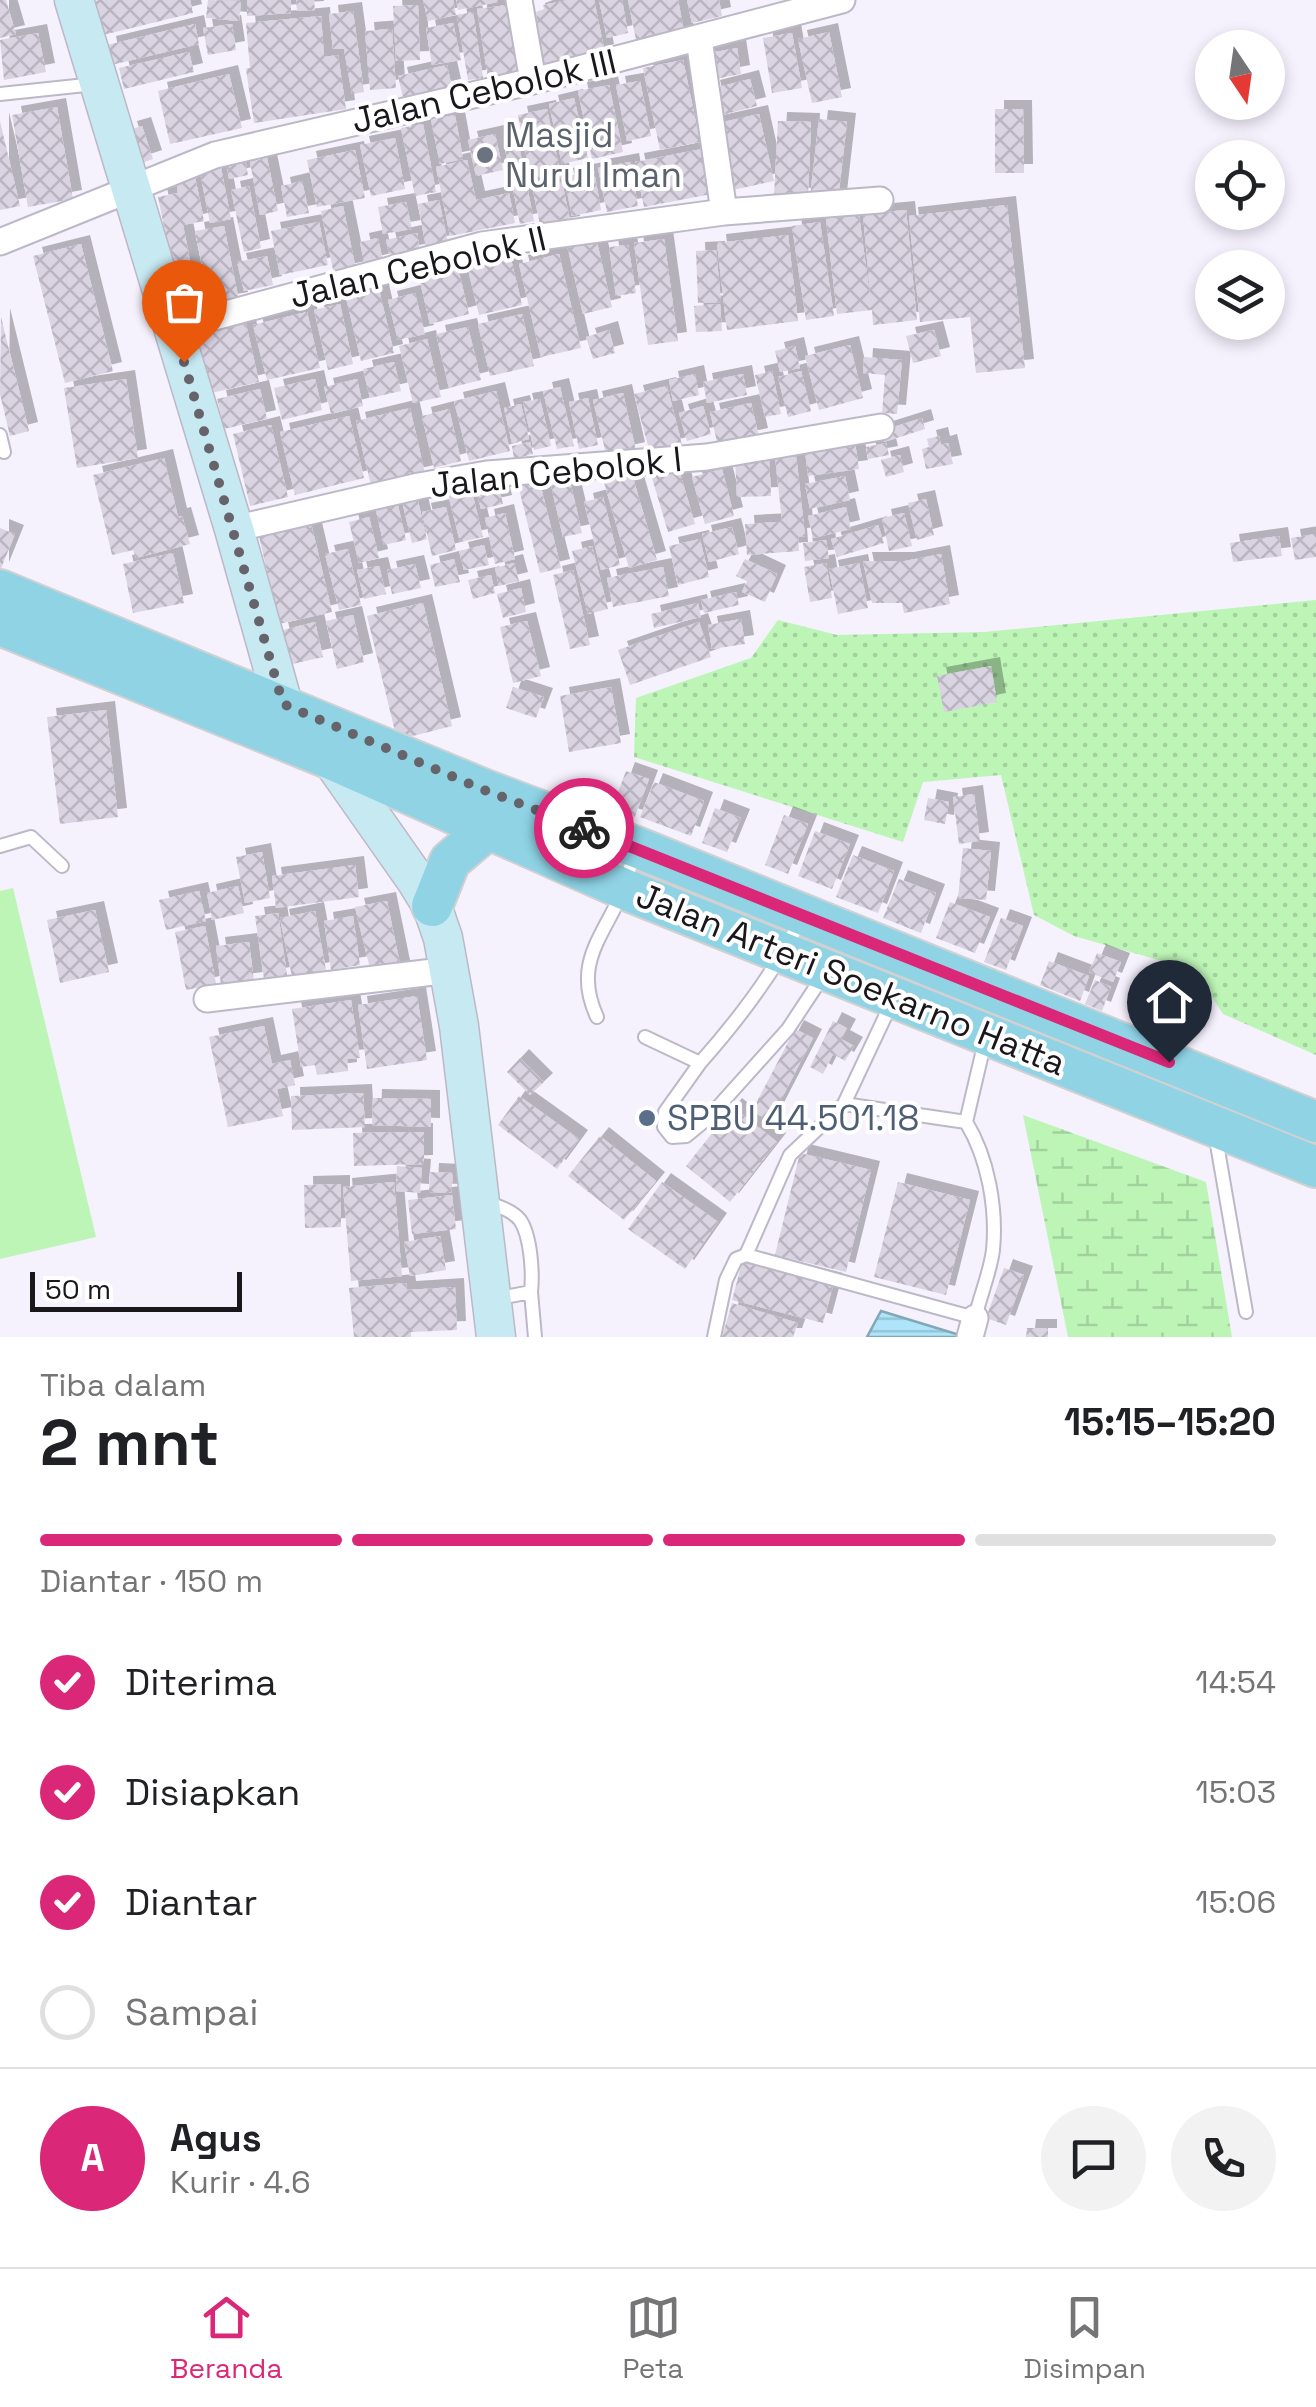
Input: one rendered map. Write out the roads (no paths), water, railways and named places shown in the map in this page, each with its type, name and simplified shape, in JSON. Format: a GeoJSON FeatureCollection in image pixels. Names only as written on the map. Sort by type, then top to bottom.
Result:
{"type":"FeatureCollection","features":[{"type":"Feature","properties":{"kind":"main road"},"geometry":{"type":"LineString","coordinates":[[74,0],[283,704],[331,758],[432,906],[450,970],[482,1201],[496,1337]]}},
{"type":"Feature","properties":{"kind":"main road","name":"Jalan Arteri Soekarno Hatta"},"geometry":{"type":"LineString","coordinates":[[0,590],[484,790],[636,847],[1316,1122]]}},
{"type":"Feature","properties":{"kind":"main road","name":"Jalan Arteri Soekarno Hatta"},"geometry":{"type":"LineString","coordinates":[[0,625],[331,758],[624,890],[1316,1167]]}},
{"type":"Feature","properties":{"kind":"main road"},"geometry":{"type":"LineString","coordinates":[[432,906],[450,861],[489,828]]}},
{"type":"Feature","properties":{"kind":"street"},"geometry":{"type":"LineString","coordinates":[[519,0],[533,82]]}},
{"type":"Feature","properties":{"kind":"street","name":"Jalan Cebolok III"},"geometry":{"type":"LineString","coordinates":[[0,242],[215,155],[533,82],[842,0]]}},
{"type":"Feature","properties":{"kind":"street"},"geometry":{"type":"LineString","coordinates":[[700,39],[724,212]]}},
{"type":"Feature","properties":{"kind":"street","name":"Jalan Cebolok II"},"geometry":{"type":"LineString","coordinates":[[174,328],[482,244],[724,212],[880,200]]}},
{"type":"Feature","properties":{"kind":"street","name":"Jalan Cebolok I"},"geometry":{"type":"LineString","coordinates":[[234,529],[486,474],[708,457],[880,428]]}},
{"type":"Feature","properties":{"kind":"street"},"geometry":{"type":"LineString","coordinates":[[207,999],[450,970]]}},
{"type":"Feature","properties":{"kind":"lane"},"geometry":{"type":"LineString","coordinates":[[0,94],[97,83]]}},
{"type":"Feature","properties":{"kind":"lane"},"geometry":{"type":"LineString","coordinates":[[0,434],[4,452]]}},
{"type":"Feature","properties":{"kind":"lane"},"geometry":{"type":"LineString","coordinates":[[0,846],[31,838],[62,866]]}},
{"type":"Feature","properties":{"kind":"lane"},"geometry":{"type":"LineString","coordinates":[[598,1017],[591,1003],[587,976],[594,943],[624,890],[636,847]]}},
{"type":"Feature","properties":{"kind":"lane"},"geometry":{"type":"LineString","coordinates":[[802,915],[784,952],[742,1013],[666,1112],[664,1127],[672,1137],[686,1136],[708,1118],[788,1028],[827,969]]}},
{"type":"Feature","properties":{"kind":"lane"},"geometry":{"type":"LineString","coordinates":[[746,1256],[790,1155],[844,1104],[895,996]]}},
{"type":"Feature","properties":{"kind":"lane"},"geometry":{"type":"LineString","coordinates":[[714,1337],[726,1280],[736,1259],[746,1256],[972,1328],[992,1252],[993,1208],[979,1143],[966,1122],[986,1032]]}},
{"type":"Feature","properties":{"kind":"lane"},"geometry":{"type":"LineString","coordinates":[[646,1037],[700,1063]]}},
{"type":"Feature","properties":{"kind":"lane"},"geometry":{"type":"LineString","coordinates":[[844,1104],[966,1122]]}},
{"type":"Feature","properties":{"kind":"lane"},"geometry":{"type":"LineString","coordinates":[[1214,1125],[1246,1312]]}},
{"type":"Feature","properties":{"kind":"lane"},"geometry":{"type":"LineString","coordinates":[[482,1201],[502,1207],[520,1220],[526,1240],[535,1337]]}},
{"type":"Feature","properties":{"kind":"lane"},"geometry":{"type":"LineString","coordinates":[[492,1299],[531,1292]]}},
{"type":"Feature","properties":{"kind":"water"},"geometry":{"type":"Polygon","coordinates":[[[881,1311],[966,1337],[867,1337],[881,1311]]]}},
{"type":"Feature","properties":{"kind":"place","name":"Masjid Nurul Iman"},"geometry":{"type":"Point","coordinates":[485,155]}},
{"type":"Feature","properties":{"kind":"place","name":"SPBU 44.501.18"},"geometry":{"type":"Point","coordinates":[647,1118]}}]}
